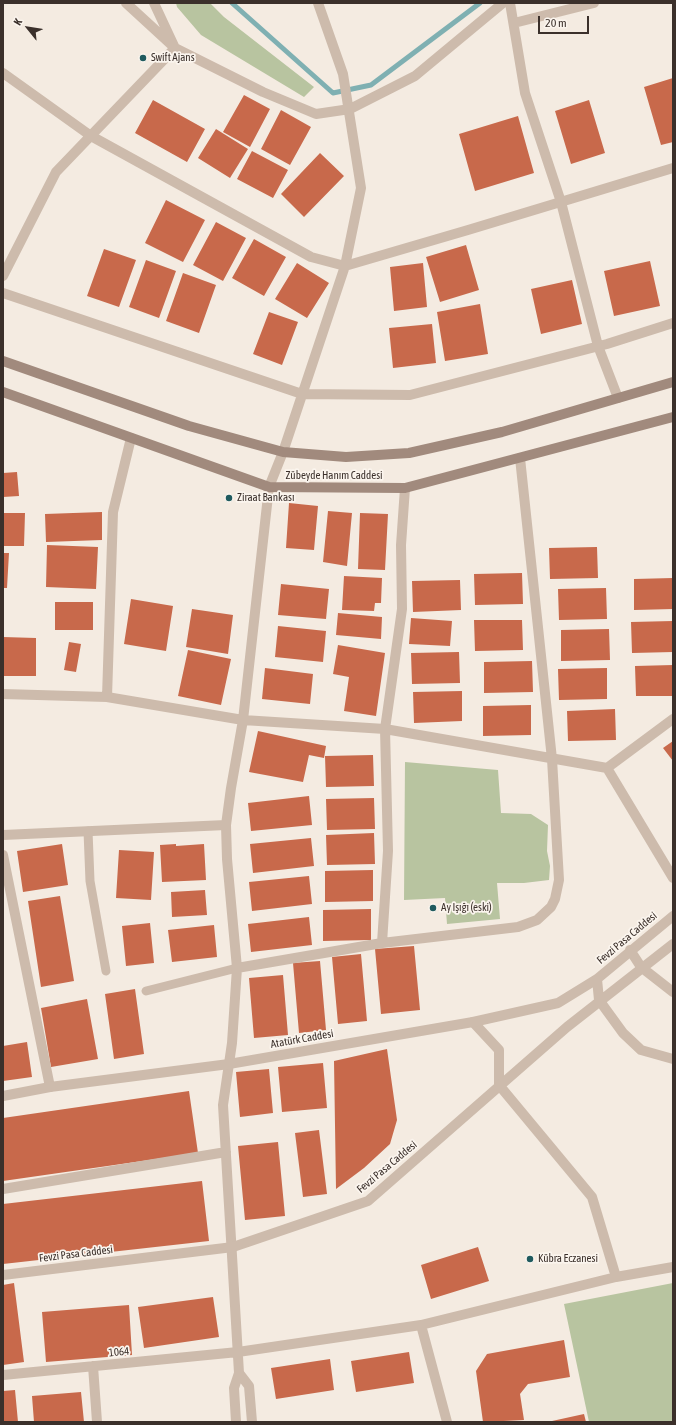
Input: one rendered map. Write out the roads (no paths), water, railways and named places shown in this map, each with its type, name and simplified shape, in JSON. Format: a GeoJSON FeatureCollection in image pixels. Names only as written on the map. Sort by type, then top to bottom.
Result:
{"type":"FeatureCollection","features":[{"type":"Feature","properties":{"kind":"main road","name":"Zübeyde Hanım Caddesi"},"geometry":{"type":"LineString","coordinates":[[3,361],[190,426],[283,452],[346,457],[409,453],[502,432],[673,382]]}},
{"type":"Feature","properties":{"kind":"main road","name":"Zübeyde Hanım Caddesi"},"geometry":{"type":"LineString","coordinates":[[3,392],[268,487],[405,488],[673,417]]}},
{"type":"Feature","properties":{"kind":"street"},"geometry":{"type":"LineString","coordinates":[[126,3],[175,48],[263,92],[316,114],[349,109],[415,76],[503,3]]}},
{"type":"Feature","properties":{"kind":"street"},"geometry":{"type":"LineString","coordinates":[[154,3],[175,48]]}},
{"type":"Feature","properties":{"kind":"street"},"geometry":{"type":"LineString","coordinates":[[236,1422],[234,1388],[239,1373],[233,1248],[223,1105],[235,1013],[237,968],[227,860],[226,824],[243,720],[268,487],[283,452],[345,266],[361,188],[343,74],[318,3]]}},
{"type":"Feature","properties":{"kind":"street"},"geometry":{"type":"LineString","coordinates":[[510,3],[524,93],[561,202],[598,346],[618,398]]}},
{"type":"Feature","properties":{"kind":"street"},"geometry":{"type":"LineString","coordinates":[[514,23],[594,3]]}},
{"type":"Feature","properties":{"kind":"street"},"geometry":{"type":"LineString","coordinates":[[3,276],[56,172],[175,48]]}},
{"type":"Feature","properties":{"kind":"street"},"geometry":{"type":"LineString","coordinates":[[3,73],[90,136],[311,257],[345,266],[673,168]]}},
{"type":"Feature","properties":{"kind":"street"},"geometry":{"type":"LineString","coordinates":[[3,293],[302,394],[410,395],[598,346],[673,323]]}},
{"type":"Feature","properties":{"kind":"street"},"geometry":{"type":"LineString","coordinates":[[107,697],[113,512],[131,438]]}},
{"type":"Feature","properties":{"kind":"street"},"geometry":{"type":"LineString","coordinates":[[237,968],[382,943],[518,927],[537,920],[545,914],[555,898],[559,880],[552,759],[520,458]]}},
{"type":"Feature","properties":{"kind":"street"},"geometry":{"type":"LineString","coordinates":[[382,943],[388,851],[385,729],[402,609],[402,545],[405,488]]}},
{"type":"Feature","properties":{"kind":"street"},"geometry":{"type":"LineString","coordinates":[[3,694],[107,697],[243,720],[385,729],[607,768],[673,719]]}},
{"type":"Feature","properties":{"kind":"street"},"geometry":{"type":"LineString","coordinates":[[607,768],[673,878]]}},
{"type":"Feature","properties":{"kind":"street"},"geometry":{"type":"LineString","coordinates":[[3,835],[226,824]]}},
{"type":"Feature","properties":{"kind":"street"},"geometry":{"type":"LineString","coordinates":[[3,855],[50,1087]]}},
{"type":"Feature","properties":{"kind":"street","name":"Fevzi Pasa Caddesi"},"geometry":{"type":"LineString","coordinates":[[597,978],[673,916]]}},
{"type":"Feature","properties":{"kind":"street","name":"Fevzi Pasa Caddesi"},"geometry":{"type":"LineString","coordinates":[[3,1274],[233,1248],[368,1201],[599,1000],[673,944]]}},
{"type":"Feature","properties":{"kind":"street"},"geometry":{"type":"LineString","coordinates":[[630,950],[641,967],[673,992]]}},
{"type":"Feature","properties":{"kind":"street"},"geometry":{"type":"LineString","coordinates":[[597,978],[599,1000],[622,1033],[642,1050],[673,1059]]}},
{"type":"Feature","properties":{"kind":"street","name":"Atatürk Caddesi"},"geometry":{"type":"LineString","coordinates":[[3,1096],[50,1087],[229,1064],[473,1022],[558,1003],[597,978]]}},
{"type":"Feature","properties":{"kind":"street"},"geometry":{"type":"LineString","coordinates":[[473,1022],[499,1050],[500,1085],[592,1197],[616,1277]]}},
{"type":"Feature","properties":{"kind":"street"},"geometry":{"type":"LineString","coordinates":[[3,1189],[226,1152]]}},
{"type":"Feature","properties":{"kind":"street","name":"1064"},"geometry":{"type":"LineString","coordinates":[[3,1375],[238,1352],[421,1325],[616,1277],[673,1267]]}},
{"type":"Feature","properties":{"kind":"street"},"geometry":{"type":"LineString","coordinates":[[421,1325],[447,1422]]}},
{"type":"Feature","properties":{"kind":"street"},"geometry":{"type":"LineString","coordinates":[[93,1366],[97,1422]]}},
{"type":"Feature","properties":{"kind":"street"},"geometry":{"type":"LineString","coordinates":[[239,1373],[249,1386],[252,1422]]}},
{"type":"Feature","properties":{"kind":"lane"},"geometry":{"type":"LineString","coordinates":[[88,831],[90,882],[106,971]]}},
{"type":"Feature","properties":{"kind":"lane"},"geometry":{"type":"LineString","coordinates":[[146,991],[237,968]]}},
{"type":"Feature","properties":{"kind":"waterway"},"geometry":{"type":"LineString","coordinates":[[232,3],[333,93],[371,85],[480,3]]}},
{"type":"Feature","properties":{"kind":"place","name":"Swift Ajans"},"geometry":{"type":"Point","coordinates":[143,58]}},
{"type":"Feature","properties":{"kind":"place","name":"Ziraat Bankası"},"geometry":{"type":"Point","coordinates":[229,498]}},
{"type":"Feature","properties":{"kind":"place","name":"Ay Işığı (eski)"},"geometry":{"type":"Point","coordinates":[433,908]}},
{"type":"Feature","properties":{"kind":"place","name":"Kübra Eczanesi"},"geometry":{"type":"Point","coordinates":[530,1259]}}]}
